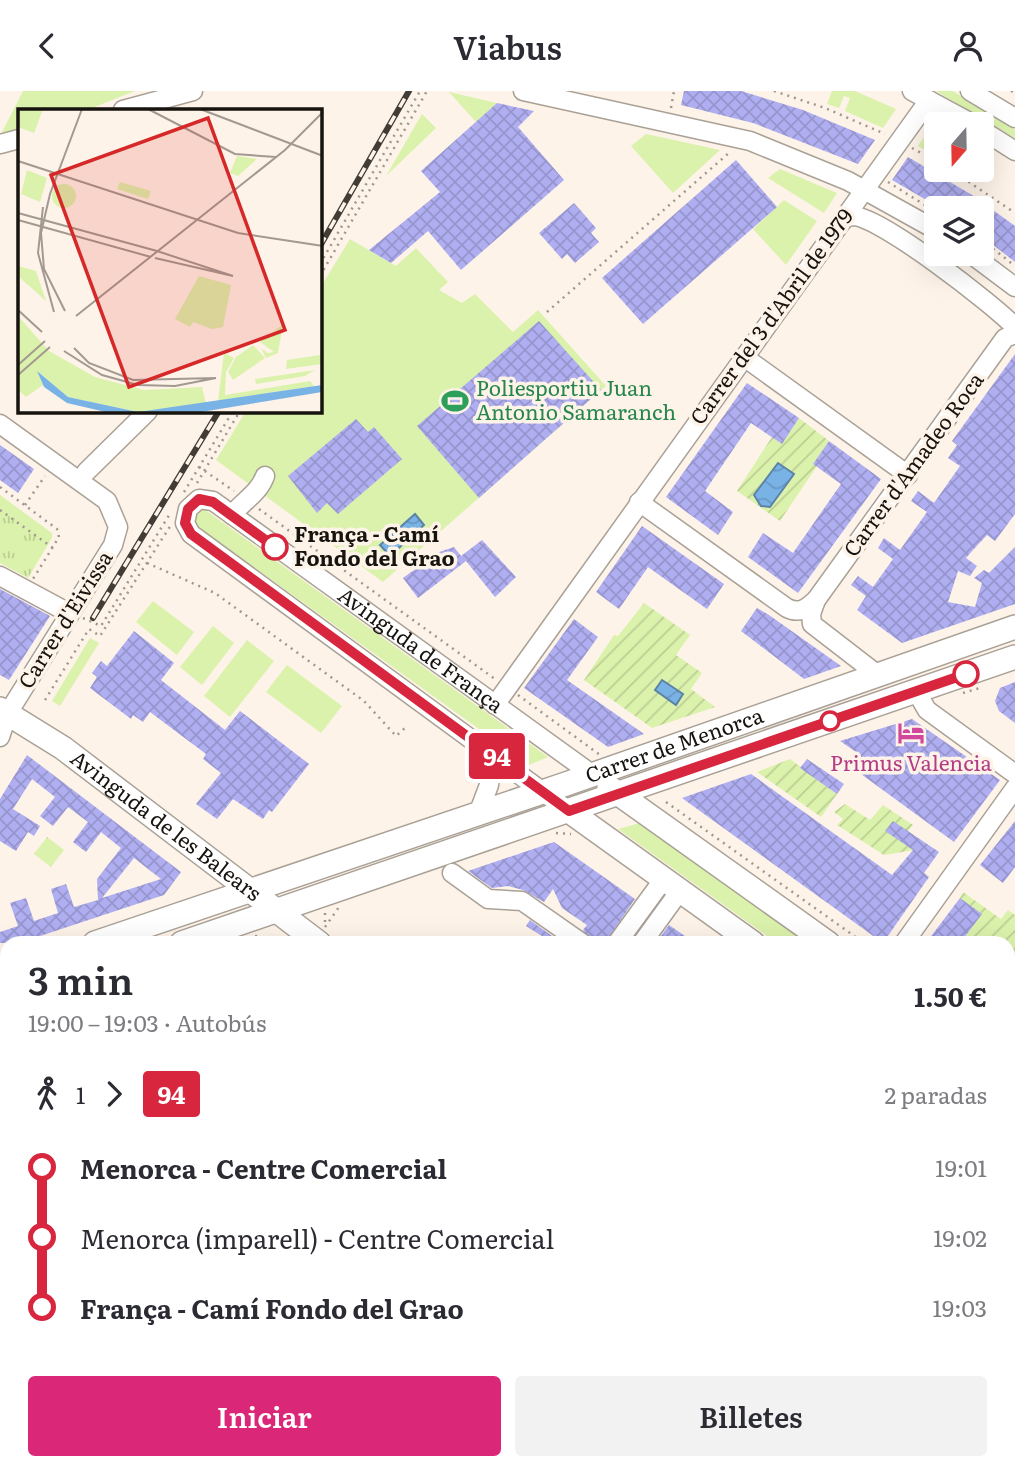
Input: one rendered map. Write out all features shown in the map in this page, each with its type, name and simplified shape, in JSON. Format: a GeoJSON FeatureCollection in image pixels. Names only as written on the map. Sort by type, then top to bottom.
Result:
{"type":"FeatureCollection","features":[{"type":"Feature","properties":{"kind":"main road","name":"Carrer de Menorca"},"geometry":{"type":"LineString","coordinates":[[115,936],[546,791],[598,766],[878,675],[1015,627]]}},
{"type":"Feature","properties":{"kind":"main road","name":"Carrer de Menorca"},"geometry":{"type":"LineString","coordinates":[[203,936],[1015,657]]}},
{"type":"Feature","properties":{"kind":"main road","name":"Avinguda de les Balears"},"geometry":{"type":"LineString","coordinates":[[4,711],[63,748],[310,936]]}},
{"type":"Feature","properties":{"kind":"main road","name":"Avinguda de França"},"geometry":{"type":"LineString","coordinates":[[598,766],[618,793],[818,936]]}},
{"type":"Feature","properties":{"kind":"main road","name":"Avinguda de França"},"geometry":{"type":"LineString","coordinates":[[569,811],[743,936]]}},
{"type":"Feature","properties":{"kind":"street"},"geometry":{"type":"LineString","coordinates":[[523,91],[728,134],[817,167],[869,182],[924,221]]}},
{"type":"Feature","properties":{"kind":"street"},"geometry":{"type":"LineString","coordinates":[[912,91],[951,112]]}},
{"type":"Feature","properties":{"kind":"street"},"geometry":{"type":"LineString","coordinates":[[970,91],[1015,118]]}},
{"type":"Feature","properties":{"kind":"street"},"geometry":{"type":"LineString","coordinates":[[126,109],[183,92]]}},
{"type":"Feature","properties":{"kind":"street","name":"Carrer del 3 d'Abril de 1979"},"geometry":{"type":"LineString","coordinates":[[495,705],[869,182],[892,137],[929,100]]}},
{"type":"Feature","properties":{"kind":"street"},"geometry":{"type":"LineString","coordinates":[[994,138],[1015,151]]}},
{"type":"Feature","properties":{"kind":"street"},"geometry":{"type":"LineString","coordinates":[[0,144],[18,139]]}},
{"type":"Feature","properties":{"kind":"street"},"geometry":{"type":"LineString","coordinates":[[840,223],[845,218],[857,216],[885,232],[977,292],[1015,327]]}},
{"type":"Feature","properties":{"kind":"street"},"geometry":{"type":"LineString","coordinates":[[987,266],[1015,287]]}},
{"type":"Feature","properties":{"kind":"street","name":"Carrer d'Amadeo Roca"},"geometry":{"type":"LineString","coordinates":[[816,600],[1005,338],[1015,334]]}},
{"type":"Feature","properties":{"kind":"street"},"geometry":{"type":"LineString","coordinates":[[987,363],[1007,348],[1015,346]]}},
{"type":"Feature","properties":{"kind":"street"},"geometry":{"type":"LineString","coordinates":[[744,357],[908,475]]}},
{"type":"Feature","properties":{"kind":"street"},"geometry":{"type":"LineString","coordinates":[[86,472],[146,413]]}},
{"type":"Feature","properties":{"kind":"street","name":"Carrer d'Eivissa"},"geometry":{"type":"LineString","coordinates":[[0,424],[107,501],[113,509],[118,533],[73,614],[4,711],[0,737]]}},
{"type":"Feature","properties":{"kind":"street"},"geometry":{"type":"LineString","coordinates":[[232,515],[244,498],[257,491],[265,476]]}},
{"type":"Feature","properties":{"kind":"street","name":"Avinguda de França"},"geometry":{"type":"LineString","coordinates":[[569,811],[546,791],[191,534],[185,523],[188,509],[199,499],[213,502],[495,705],[598,766]]}},
{"type":"Feature","properties":{"kind":"street"},"geometry":{"type":"LineString","coordinates":[[639,502],[787,608],[798,612],[816,600]]}},
{"type":"Feature","properties":{"kind":"street"},"geometry":{"type":"LineString","coordinates":[[0,576],[73,614]]}},
{"type":"Feature","properties":{"kind":"street"},"geometry":{"type":"LineString","coordinates":[[816,600],[811,614],[812,624],[878,675]]}},
{"type":"Feature","properties":{"kind":"street"},"geometry":{"type":"LineString","coordinates":[[916,691],[927,710],[1015,774]]}},
{"type":"Feature","properties":{"kind":"street"},"geometry":{"type":"LineString","coordinates":[[478,814],[489,785],[493,754]]}},
{"type":"Feature","properties":{"kind":"street"},"geometry":{"type":"LineString","coordinates":[[909,936],[1015,788]]}},
{"type":"Feature","properties":{"kind":"street"},"geometry":{"type":"LineString","coordinates":[[452,873],[488,899],[523,901],[572,936]]}},
{"type":"Feature","properties":{"kind":"street"},"geometry":{"type":"LineString","coordinates":[[624,936],[671,885]]}},
{"type":"Feature","properties":{"kind":"street"},"geometry":{"type":"LineString","coordinates":[[646,936],[671,885]]}},
{"type":"Feature","properties":{"kind":"path"},"geometry":{"type":"LineString","coordinates":[[322,261],[420,91]]}},
{"type":"Feature","properties":{"kind":"path"},"geometry":{"type":"LineString","coordinates":[[322,273],[428,91]]}},
{"type":"Feature","properties":{"kind":"path"},"geometry":{"type":"LineString","coordinates":[[671,108],[674,91]]}},
{"type":"Feature","properties":{"kind":"path"},"geometry":{"type":"LineString","coordinates":[[774,91],[825,108],[892,137],[924,154]]}},
{"type":"Feature","properties":{"kind":"path"},"geometry":{"type":"LineString","coordinates":[[547,313],[732,150]]}},
{"type":"Feature","properties":{"kind":"path"},"geometry":{"type":"LineString","coordinates":[[869,182],[924,207]]}},
{"type":"Feature","properties":{"kind":"path"},"geometry":{"type":"LineString","coordinates":[[969,182],[1015,213]]}},
{"type":"Feature","properties":{"kind":"path"},"geometry":{"type":"LineString","coordinates":[[994,249],[1015,266]]}},
{"type":"Feature","properties":{"kind":"path"},"geometry":{"type":"LineString","coordinates":[[179,501],[232,413]]}},
{"type":"Feature","properties":{"kind":"path"},"geometry":{"type":"LineString","coordinates":[[190,494],[239,413]]}},
{"type":"Feature","properties":{"kind":"path"},"geometry":{"type":"LineString","coordinates":[[200,467],[500,682]]}},
{"type":"Feature","properties":{"kind":"path"},"geometry":{"type":"LineString","coordinates":[[25,505],[46,474]]}},
{"type":"Feature","properties":{"kind":"path"},"geometry":{"type":"LineString","coordinates":[[0,487],[57,529],[60,537],[32,582]]}},
{"type":"Feature","properties":{"kind":"path"},"geometry":{"type":"LineString","coordinates":[[0,518],[2,511],[53,548]]}},
{"type":"Feature","properties":{"kind":"path"},"geometry":{"type":"LineString","coordinates":[[73,614],[101,626],[172,512]]}},
{"type":"Feature","properties":{"kind":"path"},"geometry":{"type":"LineString","coordinates":[[45,701],[89,629],[100,636],[176,517]]}},
{"type":"Feature","properties":{"kind":"path"},"geometry":{"type":"LineString","coordinates":[[146,563],[215,593],[364,701],[396,736],[405,728]]}},
{"type":"Feature","properties":{"kind":"path"},"geometry":{"type":"LineString","coordinates":[[514,692],[598,766]]}},
{"type":"Feature","properties":{"kind":"path"},"geometry":{"type":"LineString","coordinates":[[661,804],[666,802],[854,936]]}},
{"type":"Feature","properties":{"kind":"green space"},"geometry":{"type":"Polygon","coordinates":[[[23,91],[135,91],[90,109],[18,109],[18,129],[1,134],[23,91]]]}},
{"type":"Feature","properties":{"kind":"green space"},"geometry":{"type":"Polygon","coordinates":[[[832,91],[855,91],[896,109],[883,128],[845,111],[850,98],[844,96],[839,108],[827,104],[832,91]]]}},
{"type":"Feature","properties":{"kind":"green space"},"geometry":{"type":"Polygon","coordinates":[[[936,91],[953,91],[986,112],[971,112],[936,91]]]}},
{"type":"Feature","properties":{"kind":"green space"},"geometry":{"type":"Polygon","coordinates":[[[449,92],[497,103],[476,122],[449,92]]]}},
{"type":"Feature","properties":{"kind":"green space"},"geometry":{"type":"Polygon","coordinates":[[[422,114],[436,128],[386,176],[422,114]]]}},
{"type":"Feature","properties":{"kind":"green space"},"geometry":{"type":"Polygon","coordinates":[[[994,117],[1015,130],[1015,138],[994,126],[994,117]]]}},
{"type":"Feature","properties":{"kind":"green space"},"geometry":{"type":"Polygon","coordinates":[[[646,134],[720,150],[673,193],[631,146],[646,134]]]}},
{"type":"Feature","properties":{"kind":"green space"},"geometry":{"type":"Polygon","coordinates":[[[924,137],[924,150],[918,146],[924,137]]]}},
{"type":"Feature","properties":{"kind":"green space"},"geometry":{"type":"Polygon","coordinates":[[[780,169],[837,193],[824,213],[768,178],[780,169]]]}},
{"type":"Feature","properties":{"kind":"green space"},"geometry":{"type":"Polygon","coordinates":[[[784,200],[817,221],[786,265],[753,229],[784,200]]]}},
{"type":"Feature","properties":{"kind":"green space","name":"Poliesportiu Juan Antonio Samaranch"},"geometry":{"type":"Polygon","coordinates":[[[350,239],[396,266],[416,248],[448,282],[439,290],[462,303],[475,294],[513,332],[538,310],[606,386],[383,582],[216,460],[245,413],[322,413],[322,285],[350,239]]]}},
{"type":"Feature","properties":{"kind":"green space"},"geometry":{"type":"Polygon","coordinates":[[[799,418],[829,441],[814,463],[817,466],[780,521],[737,491],[772,437],[782,444],[799,418]]]}},
{"type":"Feature","properties":{"kind":"green space"},"geometry":{"type":"Polygon","coordinates":[[[0,495],[52,533],[52,538],[28,578],[0,563],[0,495]]]}},
{"type":"Feature","properties":{"kind":"green space"},"geometry":{"type":"Polygon","coordinates":[[[204,509],[548,757],[529,765],[194,524],[192,513],[204,509]]]}},
{"type":"Feature","properties":{"kind":"green space"},"geometry":{"type":"Polygon","coordinates":[[[153,601],[194,632],[177,655],[136,622],[153,601]]]}},
{"type":"Feature","properties":{"kind":"green space"},"geometry":{"type":"Polygon","coordinates":[[[644,603],[690,635],[676,655],[702,673],[691,689],[715,707],[652,728],[584,680],[614,635],[618,636],[644,603]]]}},
{"type":"Feature","properties":{"kind":"green space"},"geometry":{"type":"Polygon","coordinates":[[[213,626],[234,643],[202,685],[180,667],[213,626]]]}},
{"type":"Feature","properties":{"kind":"green space"},"geometry":{"type":"Polygon","coordinates":[[[90,638],[99,643],[60,706],[52,701],[90,638]]]}},
{"type":"Feature","properties":{"kind":"green space"},"geometry":{"type":"Polygon","coordinates":[[[247,640],[274,661],[230,717],[204,696],[247,640]]]}},
{"type":"Feature","properties":{"kind":"green space"},"geometry":{"type":"Polygon","coordinates":[[[287,665],[342,706],[321,733],[266,692],[287,665]]]}},
{"type":"Feature","properties":{"kind":"green space"},"geometry":{"type":"Polygon","coordinates":[[[790,759],[837,794],[821,817],[757,772],[790,759]]]}},
{"type":"Feature","properties":{"kind":"green space"},"geometry":{"type":"Polygon","coordinates":[[[845,804],[870,820],[883,805],[913,825],[908,831],[915,850],[884,855],[837,825],[843,819],[834,812],[845,804]]]}},
{"type":"Feature","properties":{"kind":"green space"},"geometry":{"type":"Polygon","coordinates":[[[640,823],[798,936],[767,936],[618,829],[640,823]]]}},
{"type":"Feature","properties":{"kind":"green space"},"geometry":{"type":"Polygon","coordinates":[[[47,837],[64,850],[51,867],[34,854],[47,837]]]}},
{"type":"Feature","properties":{"kind":"green space"},"geometry":{"type":"Polygon","coordinates":[[[963,892],[1001,919],[1008,910],[1015,915],[1015,936],[965,936],[981,914],[960,898],[963,892]]]}},
{"type":"Feature","properties":{"kind":"water"},"geometry":{"type":"Polygon","coordinates":[[[778,463],[794,474],[770,507],[761,506],[754,495],[778,463]]]}},
{"type":"Feature","properties":{"kind":"water"},"geometry":{"type":"Polygon","coordinates":[[[415,514],[424,525],[390,556],[380,545],[415,514]]]}},
{"type":"Feature","properties":{"kind":"water"},"geometry":{"type":"Polygon","coordinates":[[[662,680],[683,694],[676,705],[655,690],[662,680]]]}},
{"type":"Feature","properties":{"kind":"building"},"geometry":{"type":"Polygon","coordinates":[[[684,91],[741,91],[803,110],[875,140],[858,164],[753,123],[681,105],[684,91]]]}},
{"type":"Feature","properties":{"kind":"building"},"geometry":{"type":"Polygon","coordinates":[[[497,103],[534,111],[518,127],[564,180],[461,270],[428,231],[391,263],[369,250],[440,192],[421,171],[497,103]]]}},
{"type":"Feature","properties":{"kind":"building"},"geometry":{"type":"Polygon","coordinates":[[[908,157],[924,166],[924,182],[950,182],[973,196],[924,196],[924,199],[892,180],[908,157]]]}},
{"type":"Feature","properties":{"kind":"building"},"geometry":{"type":"Polygon","coordinates":[[[736,160],[777,207],[643,324],[602,278],[736,160]]]}},
{"type":"Feature","properties":{"kind":"building"},"geometry":{"type":"Polygon","coordinates":[[[574,203],[596,228],[591,233],[599,242],[575,263],[567,254],[562,259],[539,233],[574,203]]]}},
{"type":"Feature","properties":{"kind":"building"},"geometry":{"type":"Polygon","coordinates":[[[994,211],[1015,226],[1015,262],[994,245],[994,211]]]}},
{"type":"Feature","properties":{"kind":"building"},"geometry":{"type":"Polygon","coordinates":[[[539,321],[601,390],[479,498],[417,426],[539,321]]]}},
{"type":"Feature","properties":{"kind":"building"},"geometry":{"type":"Polygon","coordinates":[[[1015,354],[1015,514],[995,541],[987,535],[966,558],[977,566],[970,576],[958,571],[948,602],[975,607],[982,583],[974,578],[984,570],[989,573],[1015,547],[1015,604],[902,643],[857,610],[866,596],[851,585],[858,576],[873,587],[893,559],[878,548],[884,538],[900,550],[927,512],[911,501],[918,491],[934,503],[960,466],[948,458],[957,445],[952,441],[1015,354]]]}},
{"type":"Feature","properties":{"kind":"building"},"geometry":{"type":"Polygon","coordinates":[[[747,383],[799,418],[782,444],[751,423],[705,491],[733,512],[718,535],[666,497],[747,383]]]}},
{"type":"Feature","properties":{"kind":"building"},"geometry":{"type":"Polygon","coordinates":[[[356,419],[368,432],[374,427],[402,459],[338,514],[327,503],[317,513],[288,476],[356,419]]]}},
{"type":"Feature","properties":{"kind":"building"},"geometry":{"type":"Polygon","coordinates":[[[829,441],[881,479],[798,593],[748,557],[763,533],[793,553],[841,484],[813,464],[829,441]]]}},
{"type":"Feature","properties":{"kind":"building"},"geometry":{"type":"Polygon","coordinates":[[[0,445],[34,469],[18,493],[0,480],[0,445]]]}},
{"type":"Feature","properties":{"kind":"building"},"geometry":{"type":"Polygon","coordinates":[[[642,526],[724,584],[707,609],[648,567],[619,609],[596,592],[642,526]]]}},
{"type":"Feature","properties":{"kind":"building"},"geometry":{"type":"Polygon","coordinates":[[[482,540],[516,577],[495,597],[466,561],[418,598],[403,578],[439,552],[454,547],[461,556],[482,540]]]}},
{"type":"Feature","properties":{"kind":"building"},"geometry":{"type":"Polygon","coordinates":[[[0,589],[50,616],[9,680],[0,675],[0,589]]]}},
{"type":"Feature","properties":{"kind":"building"},"geometry":{"type":"Polygon","coordinates":[[[757,608],[841,666],[804,679],[741,631],[757,608]]]}},
{"type":"Feature","properties":{"kind":"building"},"geometry":{"type":"Polygon","coordinates":[[[574,619],[598,637],[567,680],[644,734],[608,747],[524,688],[574,619]]]}},
{"type":"Feature","properties":{"kind":"building"},"geometry":{"type":"Polygon","coordinates":[[[134,631],[174,663],[161,680],[225,730],[240,711],[309,764],[272,812],[269,810],[263,819],[233,799],[217,819],[196,804],[221,773],[203,759],[206,754],[150,712],[143,722],[133,715],[131,719],[90,688],[97,677],[92,673],[101,661],[107,666],[134,631]]]}},
{"type":"Feature","properties":{"kind":"building"},"geometry":{"type":"Polygon","coordinates":[[[1015,682],[1015,723],[999,711],[995,701],[1000,688],[1015,682]]]}},
{"type":"Feature","properties":{"kind":"building"},"geometry":{"type":"Polygon","coordinates":[[[912,719],[1000,780],[954,842],[850,766],[859,754],[840,741],[912,719]]]}},
{"type":"Feature","properties":{"kind":"building"},"geometry":{"type":"Polygon","coordinates":[[[27,755],[181,872],[164,895],[40,936],[0,936],[0,932],[18,926],[10,903],[26,898],[34,921],[58,913],[51,889],[66,884],[74,907],[98,900],[97,879],[121,848],[101,832],[86,852],[73,842],[88,822],[68,807],[53,826],[40,816],[55,797],[32,779],[13,809],[40,826],[34,836],[28,832],[16,851],[0,841],[0,799],[27,755]],[[134,858],[102,898],[161,879],[134,858]]]}},
{"type":"Feature","properties":{"kind":"building"},"geometry":{"type":"Polygon","coordinates":[[[807,759],[844,784],[837,794],[800,768],[807,759]]]}},
{"type":"Feature","properties":{"kind":"building"},"geometry":{"type":"Polygon","coordinates":[[[751,774],[892,875],[913,850],[885,831],[893,821],[939,852],[924,873],[929,877],[888,936],[873,936],[682,798],[751,774]]]}},
{"type":"Feature","properties":{"kind":"building"},"geometry":{"type":"Polygon","coordinates":[[[1015,821],[1015,867],[1003,883],[980,865],[1015,821]]]}},
{"type":"Feature","properties":{"kind":"building"},"geometry":{"type":"Polygon","coordinates":[[[554,842],[635,899],[610,936],[588,936],[583,930],[587,925],[562,908],[553,889],[544,902],[523,890],[508,886],[492,888],[468,871],[554,842]]]}},
{"type":"Feature","properties":{"kind":"building"},"geometry":{"type":"Polygon","coordinates":[[[960,898],[982,914],[965,936],[931,936],[960,898]]]}},
{"type":"Feature","properties":{"kind":"building"},"geometry":{"type":"Polygon","coordinates":[[[530,920],[552,936],[542,936],[526,926],[530,920]]]}},
{"type":"Feature","properties":{"kind":"building"},"geometry":{"type":"Polygon","coordinates":[[[669,925],[685,936],[661,936],[669,925]]]}},
{"type":"Feature","properties":{"kind":"railway"},"geometry":{"type":"LineString","coordinates":[[322,243],[409,91]]}},
{"type":"Feature","properties":{"kind":"railway"},"geometry":{"type":"LineString","coordinates":[[93,618],[218,413]]}},
{"type":"Feature","properties":{"kind":"bus line","name":"94"},"geometry":{"type":"LineString","coordinates":[[275,547],[213,502],[199,499],[188,509],[185,523],[191,534],[546,791],[569,811],[966,674]]}},
{"type":"Feature","properties":{"kind":"place","name":"Poliesportiu Juan Antonio Samaranch"},"geometry":{"type":"Point","coordinates":[455,401]}},
{"type":"Feature","properties":{"kind":"place","name":"França - Camí Fondo del Grao"},"geometry":{"type":"Point","coordinates":[275,547]}},
{"type":"Feature","properties":{"kind":"place","name":"Primus Valencia"},"geometry":{"type":"Point","coordinates":[911,733]}}]}
